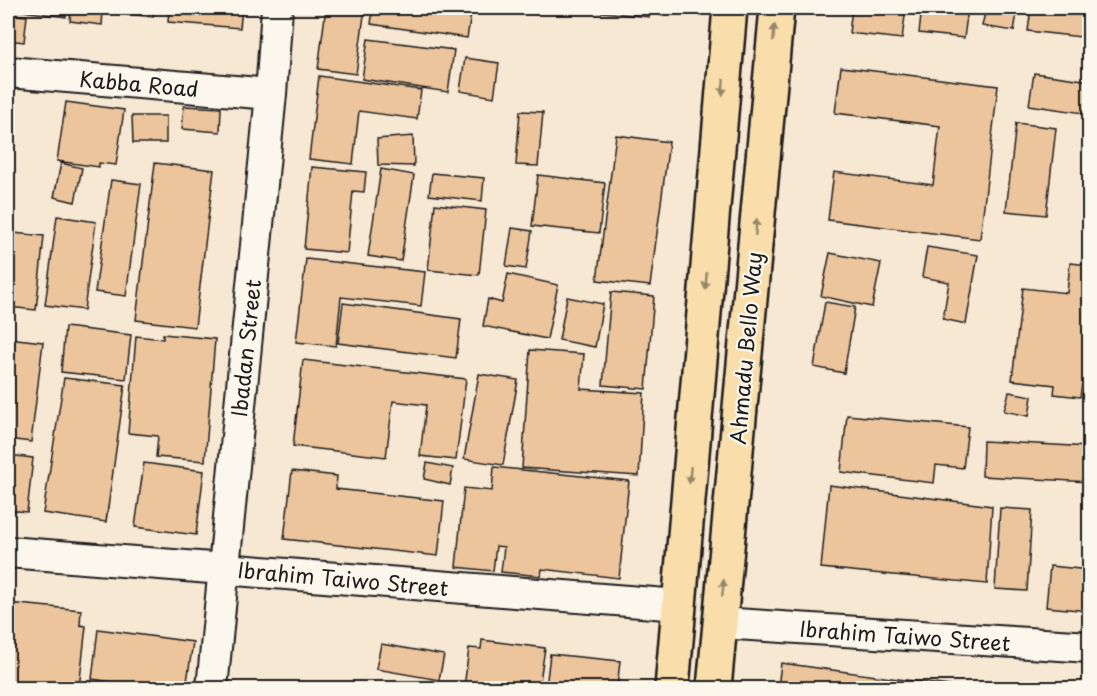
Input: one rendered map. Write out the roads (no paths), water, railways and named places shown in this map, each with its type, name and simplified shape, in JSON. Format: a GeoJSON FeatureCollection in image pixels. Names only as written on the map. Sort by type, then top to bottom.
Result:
{"type":"FeatureCollection","features":[{"type":"Feature","properties":{"kind":"main road","name":"Ahmadu Bello Way"},"geometry":{"type":"LineString","coordinates":[[672,688],[730,8]]}},
{"type":"Feature","properties":{"kind":"main road","name":"Ahmadu Bello Way"},"geometry":{"type":"LineString","coordinates":[[714,688],[777,8]]}},
{"type":"Feature","properties":{"kind":"street","name":"Ibadan Street"},"geometry":{"type":"LineString","coordinates":[[212,688],[271,94],[277,8]]}},
{"type":"Feature","properties":{"kind":"street","name":"Kabba Road"},"geometry":{"type":"LineString","coordinates":[[8,72],[271,94]]}},
{"type":"Feature","properties":{"kind":"street","name":"Ibrahim Taiwo Street"},"geometry":{"type":"LineString","coordinates":[[8,552],[679,605]]}},
{"type":"Feature","properties":{"kind":"street","name":"Ibrahim Taiwo Street"},"geometry":{"type":"LineString","coordinates":[[720,623],[1089,647]]}}]}
